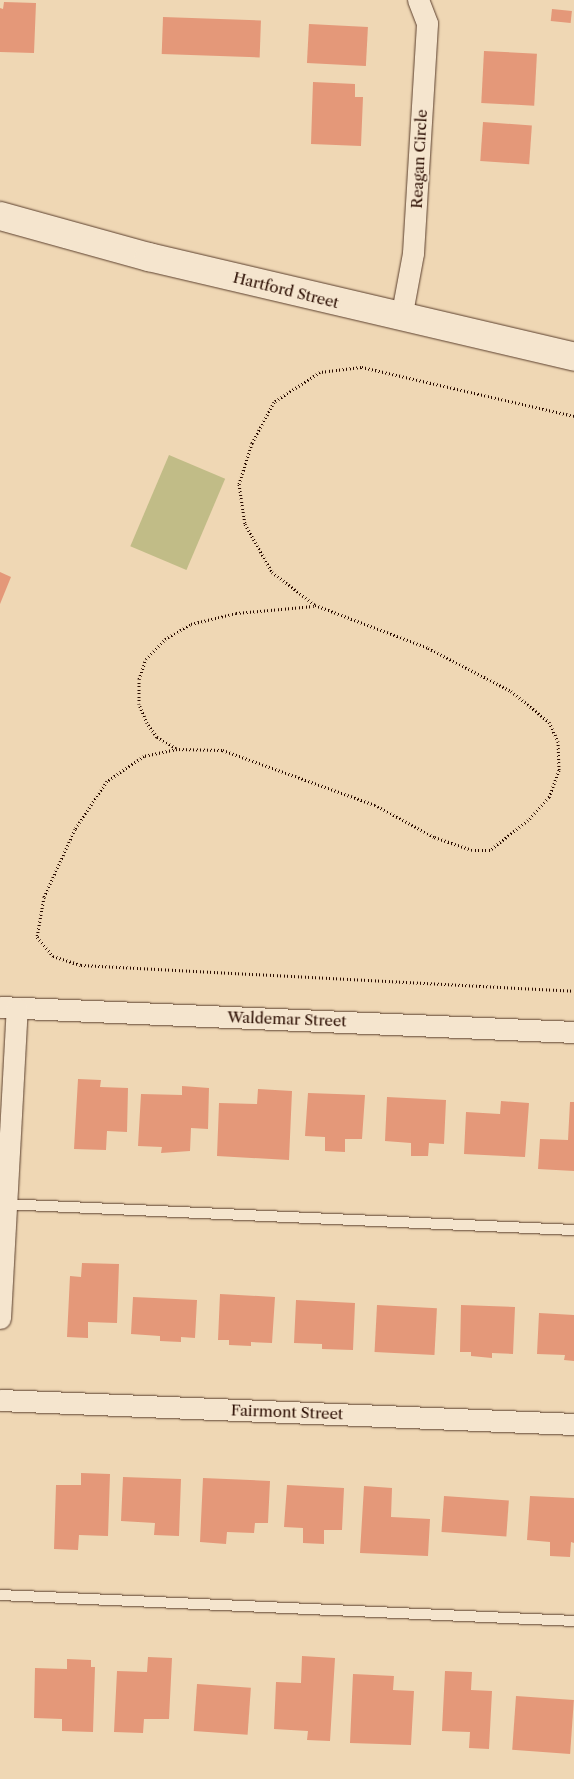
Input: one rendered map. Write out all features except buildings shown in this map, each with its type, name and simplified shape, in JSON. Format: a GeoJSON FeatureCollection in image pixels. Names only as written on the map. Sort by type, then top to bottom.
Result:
{"type":"FeatureCollection","features":[{"type":"Feature","properties":{"kind":"street","name":"Reagan Circle"},"geometry":{"type":"LineString","coordinates":[[402,318],[414,253],[427,23],[418,0]]}},
{"type":"Feature","properties":{"kind":"street","name":"Hartford Street"},"geometry":{"type":"LineString","coordinates":[[0,216],[148,257],[574,357]]}},
{"type":"Feature","properties":{"kind":"street","name":"Waldemar Street"},"geometry":{"type":"LineString","coordinates":[[8,1007],[574,1032]]}},
{"type":"Feature","properties":{"kind":"street"},"geometry":{"type":"LineString","coordinates":[[0,1318],[8,1007]]}},
{"type":"Feature","properties":{"kind":"street","name":"Fairmont Street"},"geometry":{"type":"LineString","coordinates":[[0,1400],[574,1424]]}},
{"type":"Feature","properties":{"kind":"lane"},"geometry":{"type":"LineString","coordinates":[[2,1204],[574,1230]]}},
{"type":"Feature","properties":{"kind":"lane"},"geometry":{"type":"LineString","coordinates":[[0,1595],[574,1621]]}},
{"type":"Feature","properties":{"kind":"path"},"geometry":{"type":"LineString","coordinates":[[574,416],[361,367],[320,372],[274,402],[252,443],[240,484],[245,524],[272,572],[315,606],[428,648],[511,691],[549,722],[558,741],[559,770],[550,797],[506,840],[490,850],[472,850],[434,837],[375,805],[230,753],[177,749],[144,756],[107,781],[75,829],[44,897],[37,937],[53,956],[81,965],[574,991]]}},
{"type":"Feature","properties":{"kind":"path"},"geometry":{"type":"LineString","coordinates":[[177,749],[157,737],[147,724],[139,704],[139,679],[146,659],[166,639],[191,624],[236,613],[315,606]]}},
{"type":"Feature","properties":{"kind":"shaded area"},"geometry":{"type":"Polygon","coordinates":[[[169,455],[225,479],[186,570],[130,546],[169,455]]]}}]}
